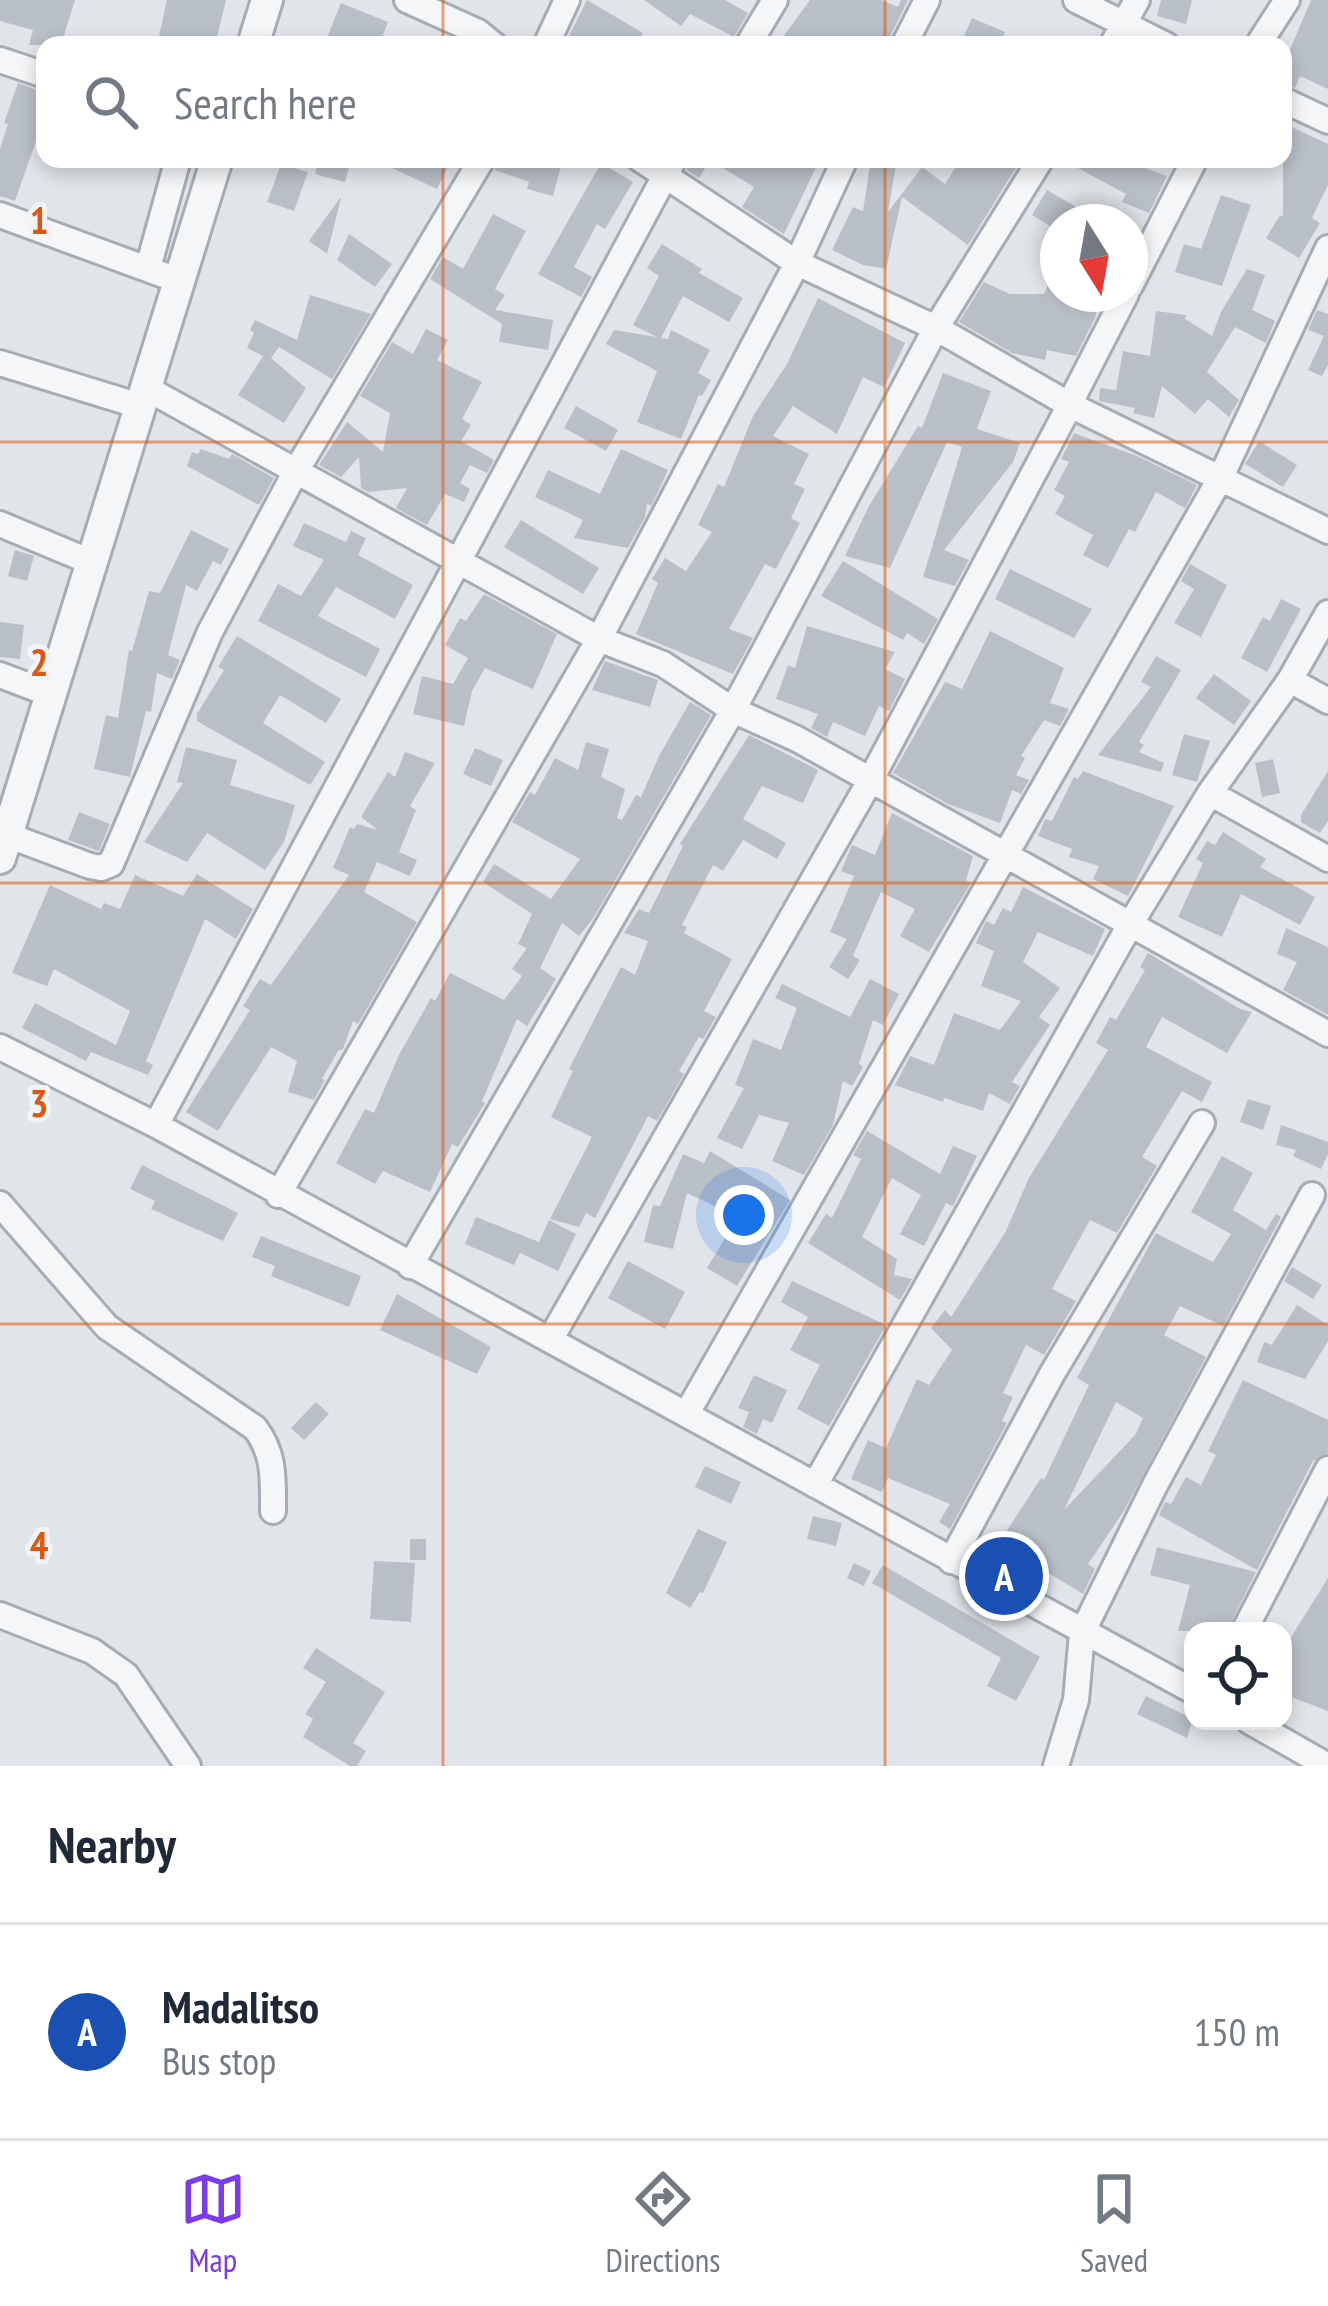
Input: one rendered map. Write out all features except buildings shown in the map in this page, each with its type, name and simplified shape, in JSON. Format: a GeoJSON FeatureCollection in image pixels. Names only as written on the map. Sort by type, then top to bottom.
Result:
{"type":"FeatureCollection","features":[{"type":"Feature","properties":{"kind":"street"},"geometry":{"type":"LineString","coordinates":[[256,36],[267,0]]}},
{"type":"Feature","properties":{"kind":"street"},"geometry":{"type":"LineString","coordinates":[[407,0],[483,36]]}},
{"type":"Feature","properties":{"kind":"street"},"geometry":{"type":"LineString","coordinates":[[550,36],[567,0]]}},
{"type":"Feature","properties":{"kind":"street"},"geometry":{"type":"LineString","coordinates":[[753,36],[775,0]]}},
{"type":"Feature","properties":{"kind":"street"},"geometry":{"type":"LineString","coordinates":[[909,36],[927,0]]}},
{"type":"Feature","properties":{"kind":"street"},"geometry":{"type":"LineString","coordinates":[[1076,0],[1118,35],[1137,0]]}},
{"type":"Feature","properties":{"kind":"street"},"geometry":{"type":"LineString","coordinates":[[1264,36],[1287,0]]}},
{"type":"Feature","properties":{"kind":"street"},"geometry":{"type":"LineString","coordinates":[[0,60],[36,72]]}},
{"type":"Feature","properties":{"kind":"street"},"geometry":{"type":"LineString","coordinates":[[1292,104],[1328,121]]}},
{"type":"Feature","properties":{"kind":"street"},"geometry":{"type":"LineString","coordinates":[[148,268],[176,168]]}},
{"type":"Feature","properties":{"kind":"street"},"geometry":{"type":"LineString","coordinates":[[214,168],[6,825],[101,868],[111,864],[210,632],[296,471],[477,168]]}},
{"type":"Feature","properties":{"kind":"street"},"geometry":{"type":"LineString","coordinates":[[156,1125],[668,168]]}},
{"type":"Feature","properties":{"kind":"street"},"geometry":{"type":"LineString","coordinates":[[670,168],[797,263],[936,328],[1070,404],[1328,531]]}},
{"type":"Feature","properties":{"kind":"street"},"geometry":{"type":"LineString","coordinates":[[278,1195],[599,639],[797,263],[841,168]]}},
{"type":"Feature","properties":{"kind":"street"},"geometry":{"type":"LineString","coordinates":[[410,1266],[733,710],[936,328],[1035,168]]}},
{"type":"Feature","properties":{"kind":"street"},"geometry":{"type":"LineString","coordinates":[[1148,251],[1190,168]]}},
{"type":"Feature","properties":{"kind":"street"},"geometry":{"type":"LineString","coordinates":[[0,215],[180,281]]}},
{"type":"Feature","properties":{"kind":"street"},"geometry":{"type":"LineString","coordinates":[[687,1413],[1221,477],[1328,248]]}},
{"type":"Feature","properties":{"kind":"street"},"geometry":{"type":"LineString","coordinates":[[550,1340],[870,781],[1117,312]]}},
{"type":"Feature","properties":{"kind":"street"},"geometry":{"type":"LineString","coordinates":[[0,363],[143,397],[296,471],[599,639],[663,664],[733,710],[797,739],[1328,1034]]}},
{"type":"Feature","properties":{"kind":"street"},"geometry":{"type":"LineString","coordinates":[[0,524],[91,562]]}},
{"type":"Feature","properties":{"kind":"street"},"geometry":{"type":"LineString","coordinates":[[815,1485],[1131,923],[1210,793],[1290,680],[1328,613]]}},
{"type":"Feature","properties":{"kind":"street"},"geometry":{"type":"LineString","coordinates":[[0,675],[50,694]]}},
{"type":"Feature","properties":{"kind":"street"},"geometry":{"type":"LineString","coordinates":[[1290,680],[1328,700]]}},
{"type":"Feature","properties":{"kind":"street"},"geometry":{"type":"LineString","coordinates":[[1210,793],[1328,859]]}},
{"type":"Feature","properties":{"kind":"street"},"geometry":{"type":"LineString","coordinates":[[0,1047],[156,1125],[1184,1685]]}},
{"type":"Feature","properties":{"kind":"street"},"geometry":{"type":"LineString","coordinates":[[951,1562],[1052,1374],[1202,1123]]}},
{"type":"Feature","properties":{"kind":"street"},"geometry":{"type":"LineString","coordinates":[[1056,1766],[1076,1700],[1082,1633],[1155,1485],[1312,1195]]}},
{"type":"Feature","properties":{"kind":"street"},"geometry":{"type":"LineString","coordinates":[[0,1204],[107,1327],[255,1428],[268,1444],[273,1466],[273,1511]]}},
{"type":"Feature","properties":{"kind":"street"},"geometry":{"type":"LineString","coordinates":[[1249,1622],[1328,1469]]}},
{"type":"Feature","properties":{"kind":"street"},"geometry":{"type":"LineString","coordinates":[[0,1615],[92,1651],[126,1675],[188,1766]]}},
{"type":"Feature","properties":{"kind":"street"},"geometry":{"type":"LineString","coordinates":[[1265,1730],[1328,1766]]}},
{"type":"Feature","properties":{"kind":"place","name":"Madalitso"},"geometry":{"type":"Point","coordinates":[1004,1576]}}]}
